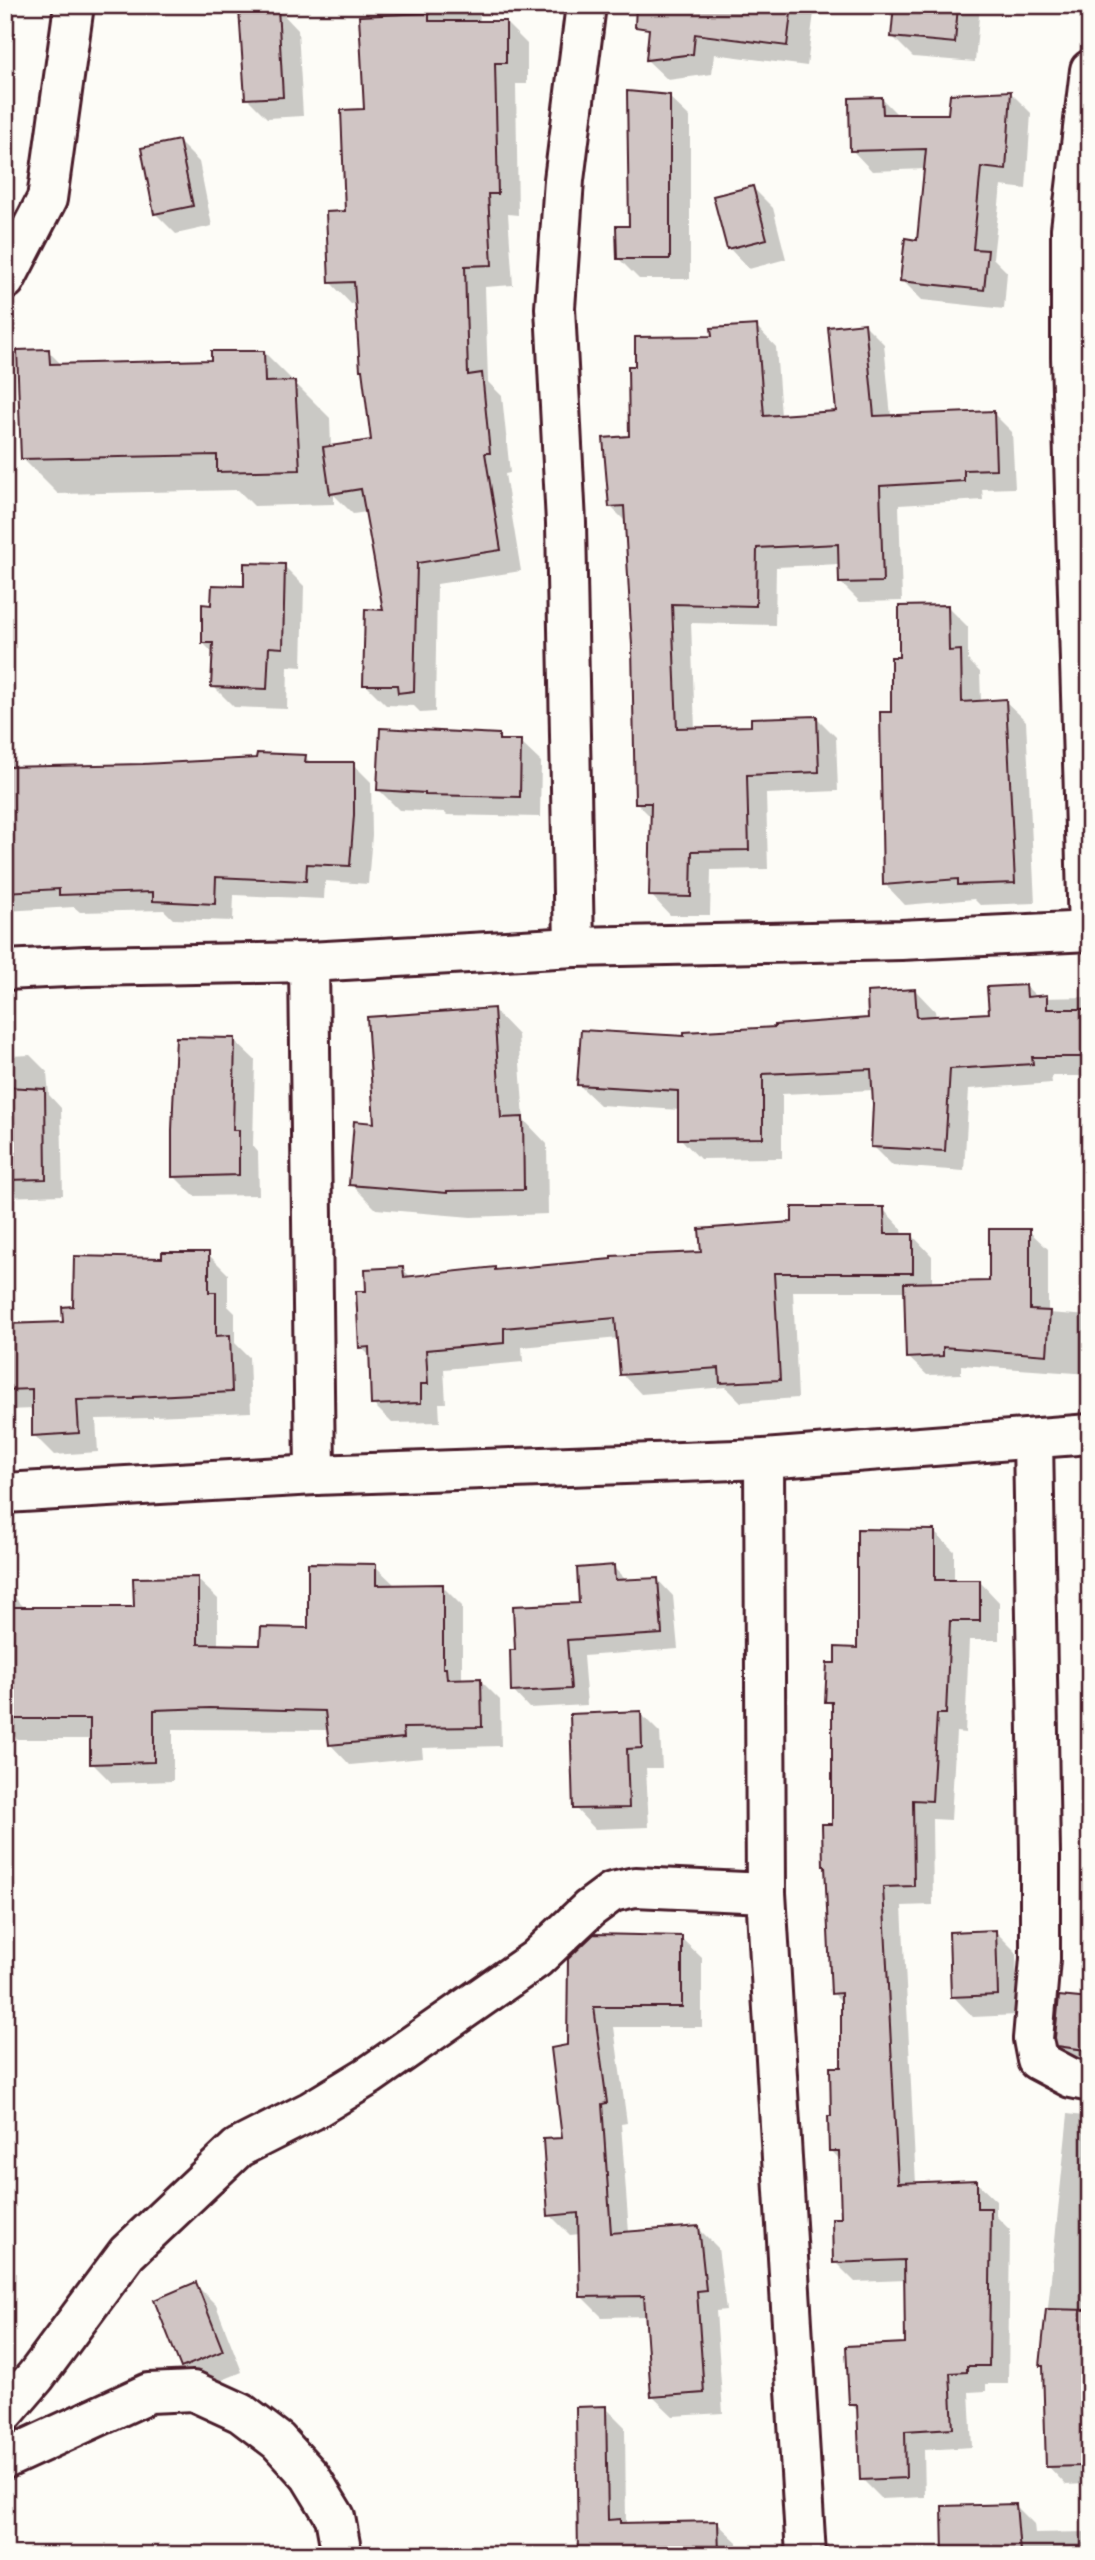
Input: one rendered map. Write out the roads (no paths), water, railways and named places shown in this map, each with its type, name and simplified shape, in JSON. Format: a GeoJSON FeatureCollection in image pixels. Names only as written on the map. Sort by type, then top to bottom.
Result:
{"type":"FeatureCollection","features":[{"type":"Feature","properties":{"kind":"street"},"geometry":{"type":"LineString","coordinates":[[5,280],[47,199],[74,5]]}},
{"type":"Feature","properties":{"kind":"street"},"geometry":{"type":"LineString","coordinates":[[574,947],[566,523],[555,308],[564,180],[586,5]]}},
{"type":"Feature","properties":{"kind":"street"},"geometry":{"type":"LineString","coordinates":[[5,970],[86,965],[309,962],[574,947],[901,940],[1089,931],[1071,357],[1071,229],[1090,70]]}},
{"type":"Feature","properties":{"kind":"street"},"geometry":{"type":"LineString","coordinates":[[309,962],[315,1475]]}},
{"type":"Feature","properties":{"kind":"street"},"geometry":{"type":"LineString","coordinates":[[5,1493],[315,1475],[764,1459],[1090,1434]]}},
{"type":"Feature","properties":{"kind":"street"},"geometry":{"type":"LineString","coordinates":[[1032,1439],[1040,1852],[1040,1959],[1033,2039],[1037,2060],[1071,2077],[1090,2082]]}},
{"type":"Feature","properties":{"kind":"street"},"geometry":{"type":"LineString","coordinates":[[764,1459],[766,1893],[806,2555]]}},
{"type":"Feature","properties":{"kind":"street"},"geometry":{"type":"LineString","coordinates":[[5,2412],[36,2376],[127,2253],[238,2148],[311,2111],[381,2068],[536,1959],[589,1909],[612,1892],[635,1887],[766,1893]]}},
{"type":"Feature","properties":{"kind":"street"},"geometry":{"type":"LineString","coordinates":[[5,2459],[149,2393],[193,2391],[242,2413],[278,2441],[310,2476],[335,2517],[342,2555]]}}]}
